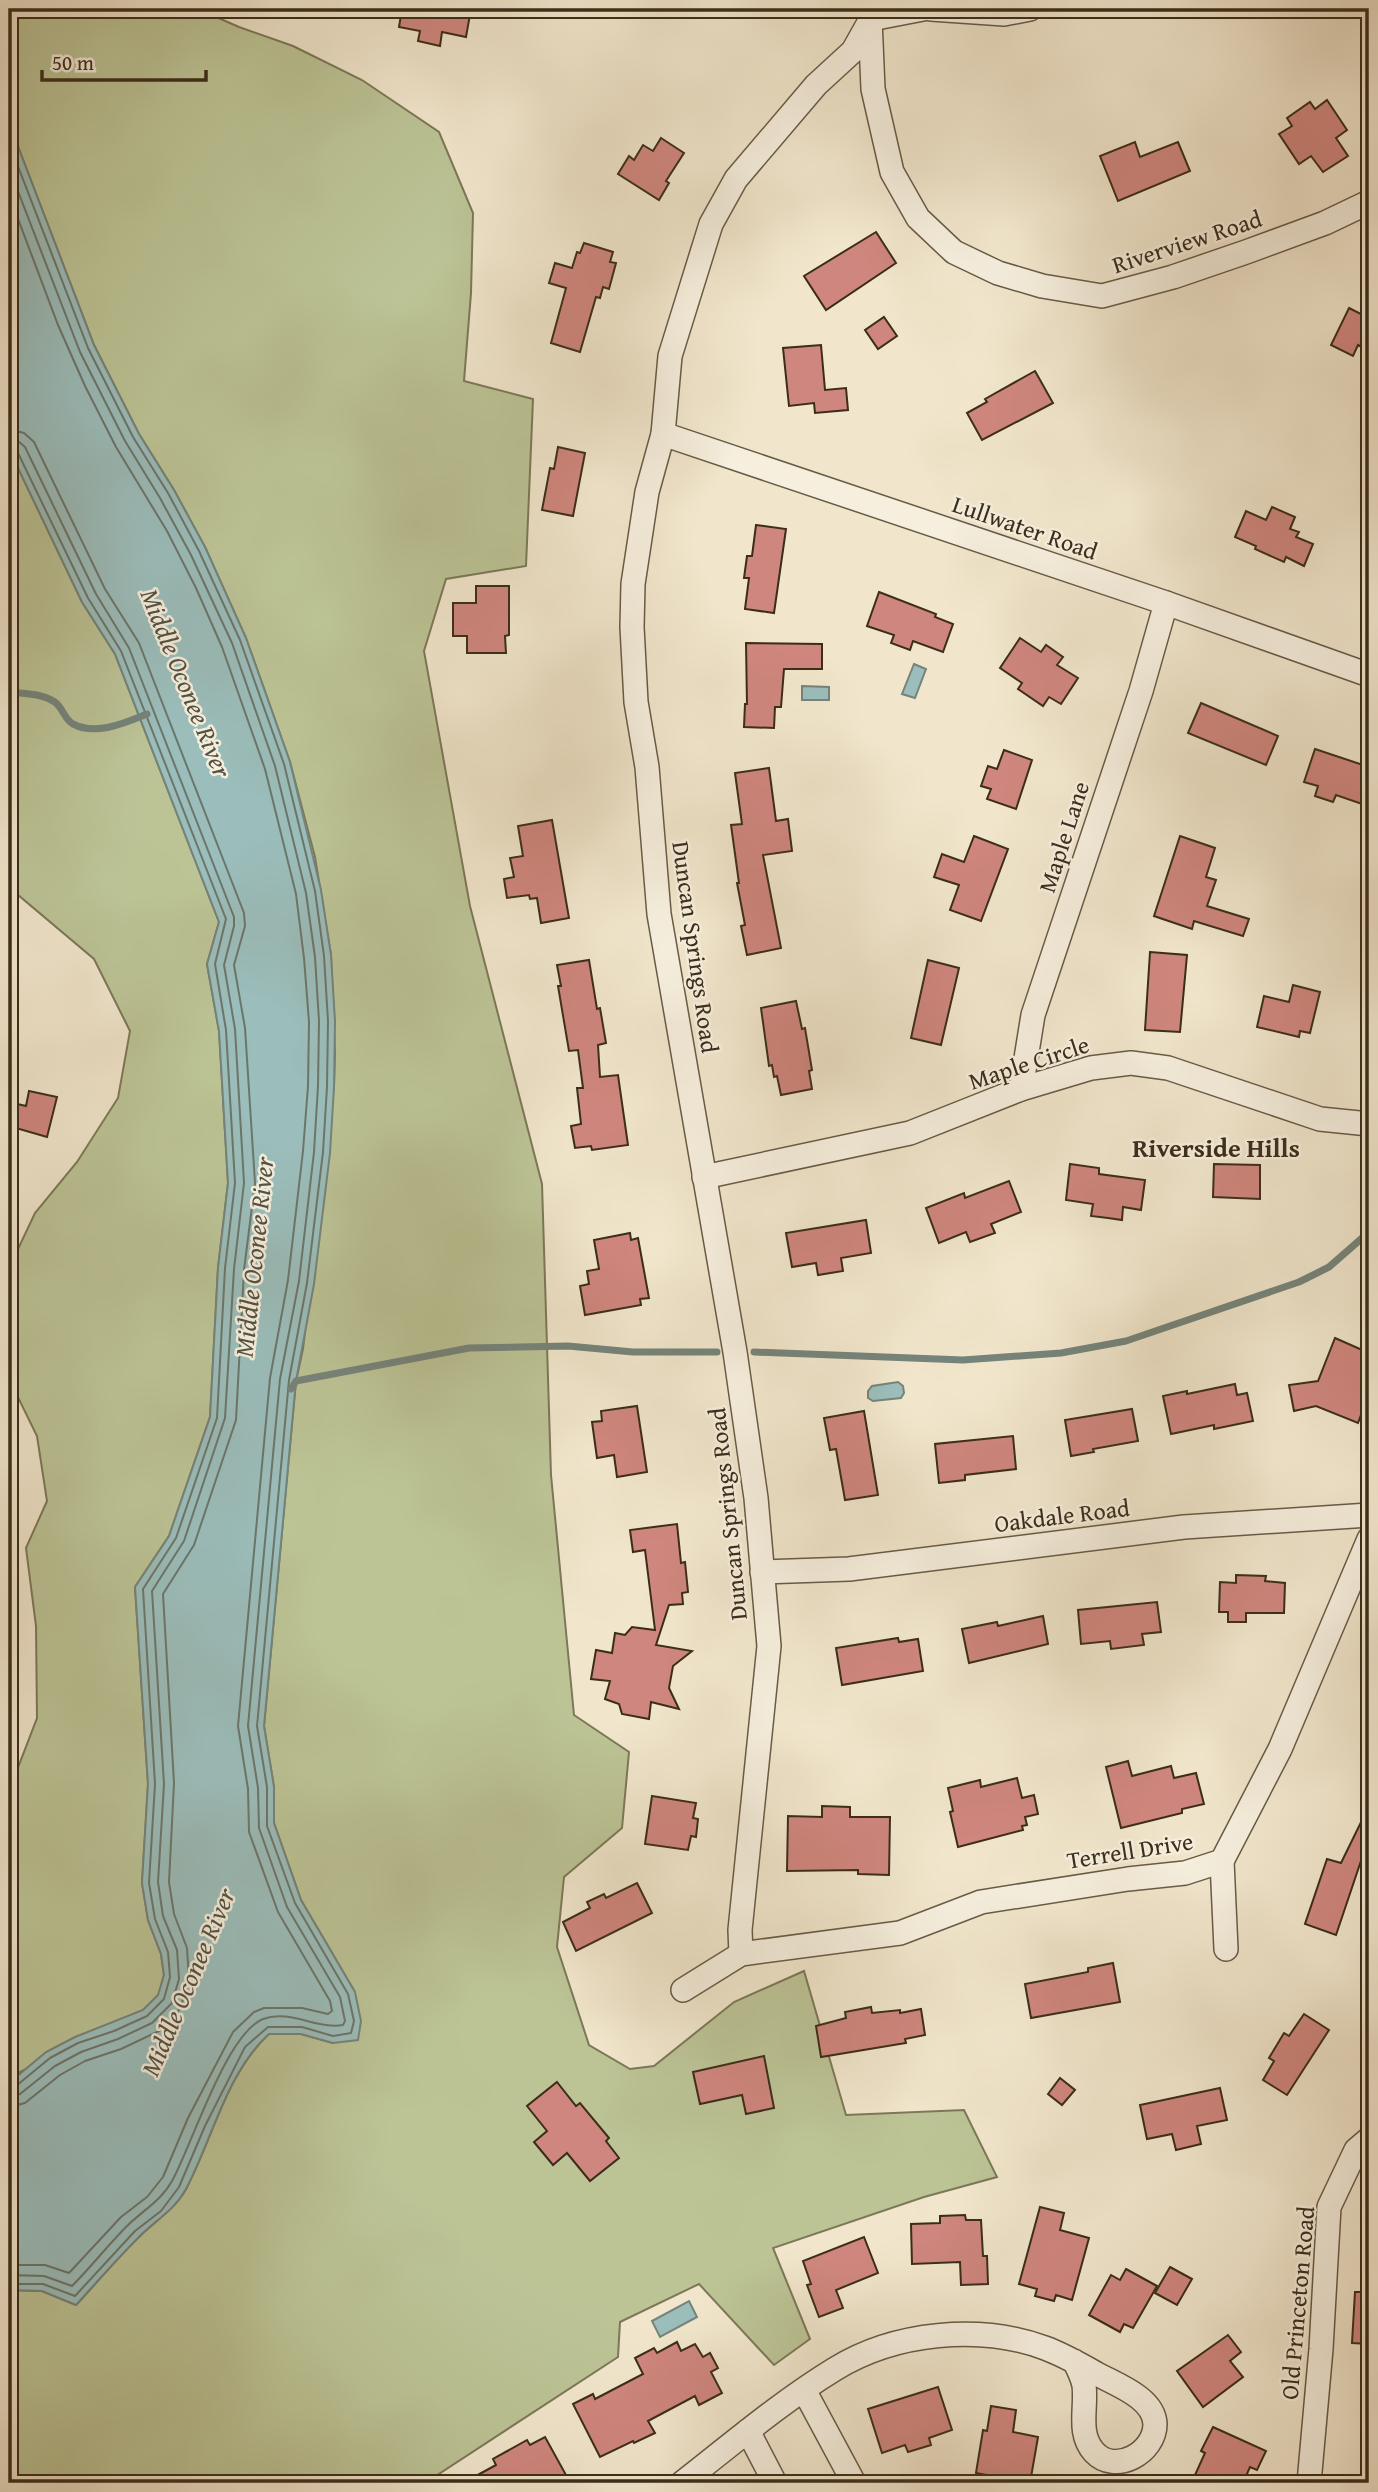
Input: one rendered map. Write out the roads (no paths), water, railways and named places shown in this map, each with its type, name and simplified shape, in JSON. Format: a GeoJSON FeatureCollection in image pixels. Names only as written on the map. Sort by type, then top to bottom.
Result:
{"type":"FeatureCollection","features":[{"type":"Feature","properties":{"kind":"street"},"geometry":{"type":"LineString","coordinates":[[869,14],[923,9]]}},
{"type":"Feature","properties":{"kind":"street"},"geometry":{"type":"LineString","coordinates":[[932,9],[1004,14],[1030,9]]}},
{"type":"Feature","properties":{"kind":"street","name":"Riverview Road"},"geometry":{"type":"LineString","coordinates":[[869,14],[873,89],[892,172],[918,218],[954,252],[998,273],[1042,286],[1102,296],[1173,277],[1246,252],[1325,223],[1369,202]]}},
{"type":"Feature","properties":{"kind":"street","name":"Duncan Springs Road"},"geometry":{"type":"LineString","coordinates":[[741,1954],[740,1930],[769,1646],[756,1498],[735,1352],[659,914],[647,767],[636,702],[632,639],[634,584],[640,526],[663,433],[670,356],[711,224],[736,179],[816,85],[853,51],[869,14]]}},
{"type":"Feature","properties":{"kind":"street","name":"Lullwater Road"},"geometry":{"type":"LineString","coordinates":[[663,433],[1166,603],[1369,676]]}},
{"type":"Feature","properties":{"kind":"street","name":"Maple Lane"},"geometry":{"type":"LineString","coordinates":[[1021,1089],[1033,1014],[1141,691],[1166,603]]}},
{"type":"Feature","properties":{"kind":"street","name":"Maple Circle"},"geometry":{"type":"LineString","coordinates":[[704,1177],[910,1133],[1021,1089],[1091,1068],[1131,1063],[1168,1068],[1320,1119],[1369,1124]]}},
{"type":"Feature","properties":{"kind":"street","name":"Oakdale Road"},"geometry":{"type":"LineString","coordinates":[[762,1572],[849,1569],[1184,1527],[1369,1516]]}},
{"type":"Feature","properties":{"kind":"street","name":"Terrell Drive"},"geometry":{"type":"LineString","coordinates":[[741,1954],[900,1933],[981,1902],[1128,1878],[1185,1873],[1222,1861],[1280,1749],[1369,1539]]}},
{"type":"Feature","properties":{"kind":"street"},"geometry":{"type":"LineString","coordinates":[[1222,1861],[1226,1949]]}},
{"type":"Feature","properties":{"kind":"street"},"geometry":{"type":"LineString","coordinates":[[683,1990],[741,1954]]}},
{"type":"Feature","properties":{"kind":"street","name":"Old Princeton Road"},"geometry":{"type":"LineString","coordinates":[[1309,2483],[1321,2349],[1329,2207],[1356,2150],[1369,2139]]}},
{"type":"Feature","properties":{"kind":"street"},"geometry":{"type":"LineString","coordinates":[[682,2483],[748,2431],[836,2368],[862,2356],[906,2342],[962,2334],[1018,2340],[1046,2348],[1074,2361],[1142,2400],[1154,2416],[1155,2426],[1153,2436],[1142,2452],[1132,2458],[1113,2461],[1102,2459],[1094,2452],[1084,2434],[1083,2385],[1074,2361]]}},
{"type":"Feature","properties":{"kind":"street"},"geometry":{"type":"LineString","coordinates":[[804,2390],[854,2483]]}},
{"type":"Feature","properties":{"kind":"street"},"geometry":{"type":"LineString","coordinates":[[748,2431],[775,2483]]}},
{"type":"Feature","properties":{"kind":"water","name":"Middle Oconee River"},"geometry":{"type":"Polygon","coordinates":[[[9,123],[94,345],[139,434],[205,547],[246,638],[290,762],[321,890],[331,955],[335,1021],[330,1153],[314,1284],[296,1381],[264,1726],[274,1787],[274,1823],[301,1900],[355,1992],[361,2021],[358,2040],[333,2043],[301,2034],[269,2034],[254,2049],[231,2086],[181,2197],[130,2246],[76,2305],[42,2291],[9,2290],[9,2083],[46,2052],[75,2037],[143,2010],[158,1995],[164,1975],[161,1954],[148,1920],[142,1883],[148,1784],[135,1587],[169,1536],[210,1417],[218,1268],[228,1183],[219,1031],[207,964],[219,922],[115,654],[82,602],[9,449],[9,123]]]}},
{"type":"Feature","properties":{"kind":"water"},"geometry":{"type":"Polygon","coordinates":[[[914,664],[926,669],[915,698],[902,694],[914,664]]]}},
{"type":"Feature","properties":{"kind":"water"},"geometry":{"type":"Polygon","coordinates":[[[802,686],[829,687],[829,700],[802,700],[802,686]]]}},
{"type":"Feature","properties":{"kind":"water"},"geometry":{"type":"Polygon","coordinates":[[[898,1382],[903,1386],[904,1393],[901,1398],[873,1401],[868,1398],[868,1391],[872,1386],[898,1382]]]}},
{"type":"Feature","properties":{"kind":"water"},"geometry":{"type":"Polygon","coordinates":[[[689,2301],[697,2317],[660,2337],[652,2321],[689,2301]]]}},
{"type":"Feature","properties":{"kind":"waterway"},"geometry":{"type":"LineString","coordinates":[[9,692],[45,697],[58,705],[70,722],[91,729],[110,727],[147,714]]}},
{"type":"Feature","properties":{"kind":"waterway"},"geometry":{"type":"LineString","coordinates":[[754,1352],[963,1360],[1061,1353],[1126,1341],[1299,1282],[1329,1267],[1369,1232]]}},
{"type":"Feature","properties":{"kind":"waterway"},"geometry":{"type":"LineString","coordinates":[[291,1389],[296,1381],[469,1348],[568,1346],[633,1352],[717,1352]]}},
{"type":"Feature","properties":{"kind":"district","name":"Riverside Hills"},"geometry":{"type":"Point","coordinates":[1216,1148]}}]}
